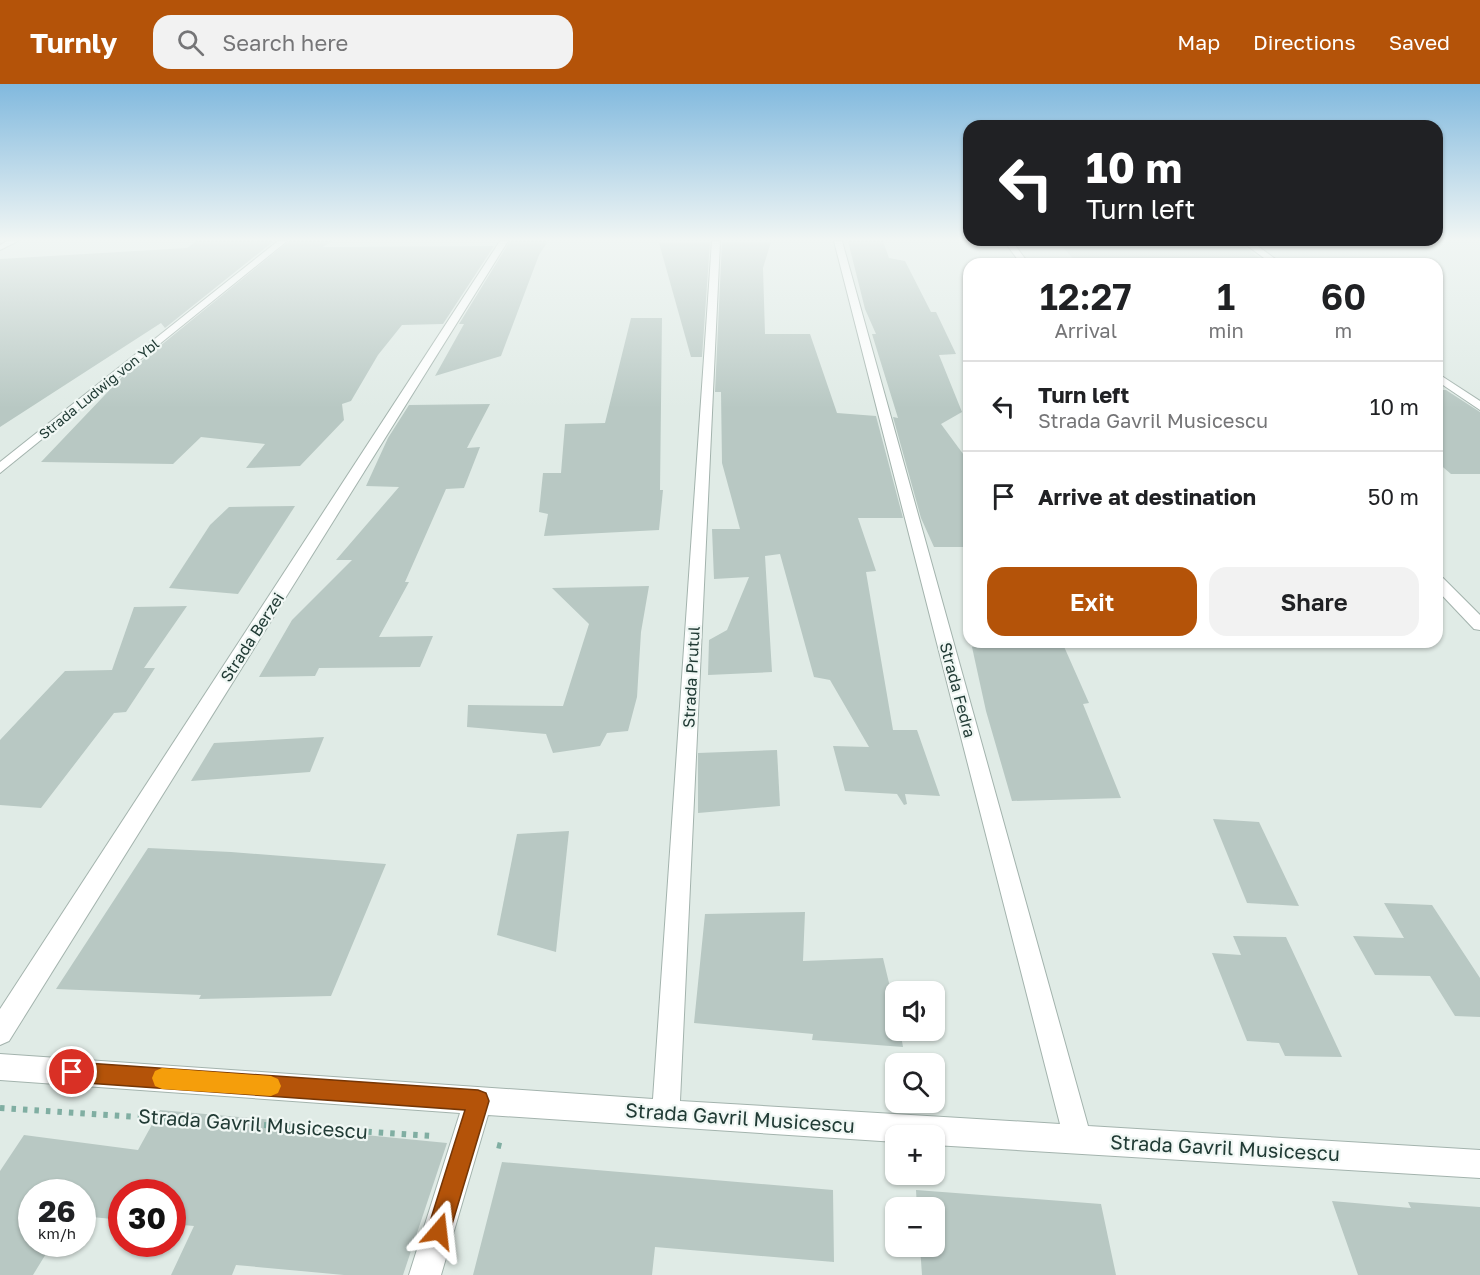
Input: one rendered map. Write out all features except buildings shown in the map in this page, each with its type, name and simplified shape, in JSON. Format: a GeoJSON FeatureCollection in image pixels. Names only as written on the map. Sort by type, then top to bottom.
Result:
{"type":"FeatureCollection","features":[{"type":"Feature","properties":{"kind":"street","name":"Strada Ludwig von Ybl"},"geometry":{"type":"LineString","coordinates":[[0,469],[214,297]]}},
{"type":"Feature","properties":{"kind":"street","name":"Strada Berzei"},"geometry":{"type":"LineString","coordinates":[[0,1032],[469,297]]}},
{"type":"Feature","properties":{"kind":"street","name":"Strada Prutul"},"geometry":{"type":"LineString","coordinates":[[666,1114],[713,297]]}},
{"type":"Feature","properties":{"kind":"street","name":"Strada Fedra"},"geometry":{"type":"LineString","coordinates":[[853,297],[1078,1140]]}},
{"type":"Feature","properties":{"kind":"street"},"geometry":{"type":"LineString","coordinates":[[1443,380],[1480,406]]}},
{"type":"Feature","properties":{"kind":"street"},"geometry":{"type":"LineString","coordinates":[[1443,587],[1480,625]]}},
{"type":"Feature","properties":{"kind":"street","name":"Strada Gavril Musicescu"},"geometry":{"type":"LineString","coordinates":[[0,1067],[666,1114],[1480,1164]]}},
{"type":"Feature","properties":{"kind":"street"},"geometry":{"type":"LineString","coordinates":[[425,1275],[478,1101]]}},
{"type":"Feature","properties":{"kind":"path","name":"Strada Gavril Musicescu"},"geometry":{"type":"LineString","coordinates":[[0,1107],[466,1138],[505,1147]]}},
{"type":"Feature","properties":{"kind":"slow traffic"},"geometry":{"type":"LineString","coordinates":[[162,1078],[271,1086]]}},
{"type":"Feature","properties":{"kind":"route"},"geometry":{"type":"LineString","coordinates":[[72,1072],[478,1101],[439,1231]]}}]}
